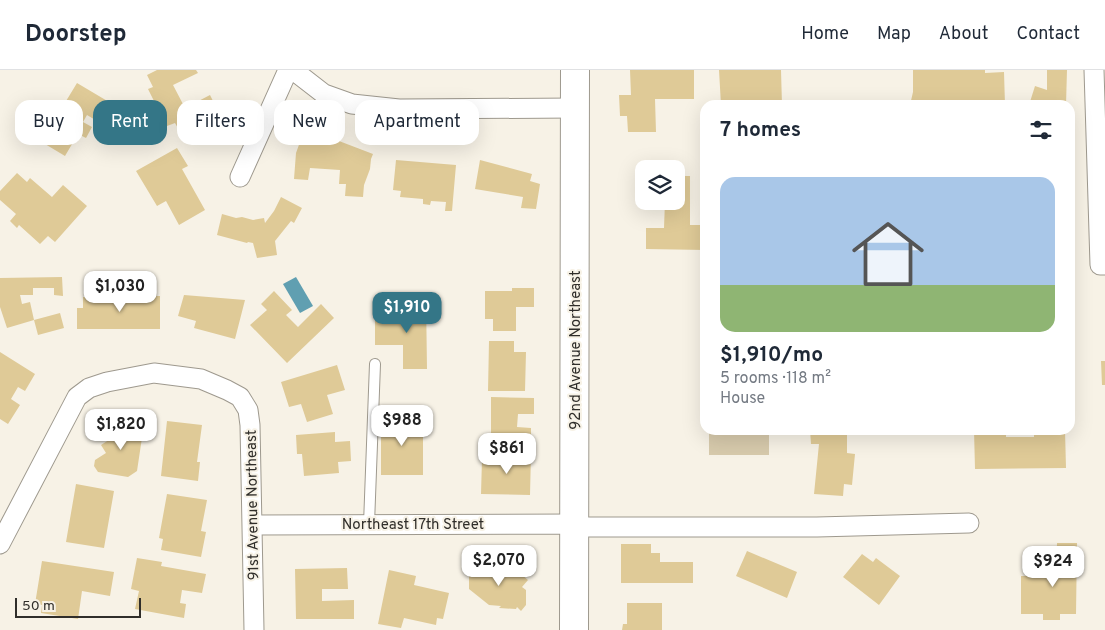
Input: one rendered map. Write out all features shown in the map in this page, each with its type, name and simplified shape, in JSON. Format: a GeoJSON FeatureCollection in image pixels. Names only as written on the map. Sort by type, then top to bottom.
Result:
{"type":"FeatureCollection","features":[{"type":"Feature","properties":{"kind":"main road","name":"92nd Avenue Northeast"},"geometry":{"type":"LineString","coordinates":[[574,630],[575,70]]}},
{"type":"Feature","properties":{"kind":"street"},"geometry":{"type":"LineString","coordinates":[[240,177],[288,70]]}},
{"type":"Feature","properties":{"kind":"street"},"geometry":{"type":"LineString","coordinates":[[293,70],[324,94],[352,104],[398,109],[575,108]]}},
{"type":"Feature","properties":{"kind":"street"},"geometry":{"type":"LineString","coordinates":[[1094,70],[1102,265]]}},
{"type":"Feature","properties":{"kind":"street","name":"91st Avenue Northeast"},"geometry":{"type":"LineString","coordinates":[[0,544],[77,397],[89,388],[107,382],[154,373],[201,379],[240,397],[248,410],[250,425],[254,630]]}},
{"type":"Feature","properties":{"kind":"street","name":"Northeast 17th Street"},"geometry":{"type":"LineString","coordinates":[[252,525],[817,527],[969,523]]}},
{"type":"Feature","properties":{"kind":"lane"},"geometry":{"type":"LineString","coordinates":[[369,524],[375,364]]}},
{"type":"Feature","properties":{"kind":"shaded area"},"geometry":{"type":"Polygon","coordinates":[[[709,435],[769,435],[769,455],[709,455],[709,435]]]}},
{"type":"Feature","properties":{"kind":"water"},"geometry":{"type":"Polygon","coordinates":[[[296,277],[313,306],[300,313],[283,284],[296,277]]]}},
{"type":"Feature","properties":{"kind":"building"},"geometry":{"type":"Polygon","coordinates":[[[157,70],[196,70],[198,73],[173,85],[181,100],[177,100],[177,126],[175,123],[167,126],[167,100],[154,100],[148,89],[153,87],[147,75],[157,70]]]}},
{"type":"Feature","properties":{"kind":"building"},"geometry":{"type":"Polygon","coordinates":[[[630,70],[694,70],[694,99],[655,99],[656,132],[628,132],[627,116],[620,116],[619,95],[631,95],[630,70]]]}},
{"type":"Feature","properties":{"kind":"building"},"geometry":{"type":"Polygon","coordinates":[[[719,70],[781,70],[782,100],[721,100],[719,70]]]}},
{"type":"Feature","properties":{"kind":"building"},"geometry":{"type":"Polygon","coordinates":[[[913,70],[985,70],[985,73],[1004,72],[1005,100],[911,100],[913,70]]]}},
{"type":"Feature","properties":{"kind":"building"},"geometry":{"type":"Polygon","coordinates":[[[1047,70],[1067,70],[1066,100],[1031,100],[1035,86],[1047,90],[1047,70]]]}},
{"type":"Feature","properties":{"kind":"building"},"geometry":{"type":"Polygon","coordinates":[[[77,83],[106,100],[93,100],[93,119],[87,115],[83,122],[83,100],[67,100],[77,83]]]}},
{"type":"Feature","properties":{"kind":"building"},"geometry":{"type":"Polygon","coordinates":[[[210,95],[212,100],[200,100],[210,95]]]}},
{"type":"Feature","properties":{"kind":"building"},"geometry":{"type":"Polygon","coordinates":[[[83,122],[92,127],[86,138],[83,136],[83,122]]]}},
{"type":"Feature","properties":{"kind":"building"},"geometry":{"type":"Polygon","coordinates":[[[345,143],[373,154],[364,185],[363,197],[345,196],[346,184],[339,184],[340,170],[310,168],[308,180],[294,179],[296,153],[299,145],[345,145],[345,143]]]}},
{"type":"Feature","properties":{"kind":"building"},"geometry":{"type":"Polygon","coordinates":[[[47,145],[72,145],[65,156],[47,145]]]}},
{"type":"Feature","properties":{"kind":"building"},"geometry":{"type":"Polygon","coordinates":[[[177,148],[188,166],[182,169],[205,210],[179,225],[166,201],[157,206],[136,171],[177,148]]]}},
{"type":"Feature","properties":{"kind":"building"},"geometry":{"type":"Polygon","coordinates":[[[396,160],[456,165],[452,211],[445,211],[446,202],[431,201],[430,205],[423,204],[423,199],[400,197],[401,191],[393,190],[396,160]]]}},
{"type":"Feature","properties":{"kind":"building"},"geometry":{"type":"Polygon","coordinates":[[[480,160],[532,174],[530,181],[540,184],[536,209],[521,208],[523,197],[475,189],[480,160]]]}},
{"type":"Feature","properties":{"kind":"building"},"geometry":{"type":"Polygon","coordinates":[[[17,173],[27,182],[30,178],[52,197],[63,185],[87,206],[55,242],[48,236],[40,244],[19,225],[17,228],[10,221],[16,214],[0,200],[0,191],[17,173]]]}},
{"type":"Feature","properties":{"kind":"building"},"geometry":{"type":"Polygon","coordinates":[[[685,176],[690,176],[690,225],[700,225],[700,250],[646,249],[646,228],[664,228],[665,210],[685,210],[685,176]]]}},
{"type":"Feature","properties":{"kind":"building"},"geometry":{"type":"Polygon","coordinates":[[[281,197],[302,208],[294,223],[291,221],[275,241],[277,255],[257,258],[253,243],[217,235],[222,214],[253,220],[264,218],[265,223],[281,197]]]}},
{"type":"Feature","properties":{"kind":"building"},"geometry":{"type":"Polygon","coordinates":[[[62,277],[63,296],[54,295],[54,288],[33,288],[33,295],[20,295],[22,304],[30,302],[34,320],[7,328],[0,307],[0,278],[62,277]]]}},
{"type":"Feature","properties":{"kind":"building"},"geometry":{"type":"Polygon","coordinates":[[[512,288],[534,288],[534,307],[516,307],[516,331],[493,331],[493,319],[485,319],[485,291],[512,291],[512,288]]]}},
{"type":"Feature","properties":{"kind":"building"},"geometry":{"type":"Polygon","coordinates":[[[274,291],[292,310],[286,315],[298,327],[321,304],[334,318],[287,363],[250,325],[267,310],[261,304],[274,291]]]}},
{"type":"Feature","properties":{"kind":"building"},"geometry":{"type":"Polygon","coordinates":[[[184,295],[245,300],[235,339],[194,328],[196,321],[178,316],[184,295]]]}},
{"type":"Feature","properties":{"kind":"building"},"geometry":{"type":"Polygon","coordinates":[[[160,296],[160,329],[77,329],[77,308],[83,308],[83,297],[160,296]]]}},
{"type":"Feature","properties":{"kind":"building"},"geometry":{"type":"Polygon","coordinates":[[[407,298],[426,298],[427,369],[403,369],[403,345],[375,345],[375,317],[407,317],[407,298]]]}},
{"type":"Feature","properties":{"kind":"building"},"geometry":{"type":"Polygon","coordinates":[[[60,313],[64,328],[38,335],[34,320],[60,313]]]}},
{"type":"Feature","properties":{"kind":"building"},"geometry":{"type":"Polygon","coordinates":[[[489,341],[514,341],[514,352],[526,352],[525,391],[488,391],[489,341]]]}},
{"type":"Feature","properties":{"kind":"building"},"geometry":{"type":"Polygon","coordinates":[[[0,352],[35,374],[25,391],[18,387],[11,399],[20,405],[8,424],[0,419],[0,352]]]}},
{"type":"Feature","properties":{"kind":"building"},"geometry":{"type":"Polygon","coordinates":[[[1101,361],[1105,361],[1105,385],[1102,385],[1101,361]]]}},
{"type":"Feature","properties":{"kind":"building"},"geometry":{"type":"Polygon","coordinates":[[[337,365],[345,390],[327,395],[333,414],[307,422],[301,404],[289,407],[281,382],[337,365]]]}},
{"type":"Feature","properties":{"kind":"building"},"geometry":{"type":"Polygon","coordinates":[[[491,397],[534,398],[534,414],[518,414],[517,427],[531,428],[531,438],[491,438],[491,397]]]}},
{"type":"Feature","properties":{"kind":"building"},"geometry":{"type":"Polygon","coordinates":[[[381,419],[423,419],[423,475],[381,475],[381,419]]]}},
{"type":"Feature","properties":{"kind":"building"},"geometry":{"type":"Polygon","coordinates":[[[123,420],[137,423],[136,430],[143,431],[137,471],[128,477],[98,472],[94,466],[95,460],[106,453],[101,445],[115,436],[110,429],[123,420]]]}},
{"type":"Feature","properties":{"kind":"building"},"geometry":{"type":"Polygon","coordinates":[[[167,421],[202,425],[197,462],[200,462],[198,481],[161,476],[167,421]]]}},
{"type":"Feature","properties":{"kind":"building"},"geometry":{"type":"Polygon","coordinates":[[[335,432],[335,442],[350,441],[351,461],[338,462],[339,473],[304,476],[302,454],[297,454],[296,435],[335,432]]]}},
{"type":"Feature","properties":{"kind":"building"},"geometry":{"type":"Polygon","coordinates":[[[810,435],[847,435],[847,453],[855,454],[852,485],[844,484],[843,496],[814,494],[819,444],[811,444],[810,435]]]}},
{"type":"Feature","properties":{"kind":"building"},"geometry":{"type":"Polygon","coordinates":[[[974,435],[1034,437],[1034,435],[1065,435],[1066,468],[975,469],[974,435]]]}},
{"type":"Feature","properties":{"kind":"building"},"geometry":{"type":"Polygon","coordinates":[[[510,453],[531,453],[530,495],[481,494],[482,459],[510,460],[510,453]]]}},
{"type":"Feature","properties":{"kind":"building"},"geometry":{"type":"Polygon","coordinates":[[[76,484],[114,491],[104,548],[66,542],[76,484]]]}},
{"type":"Feature","properties":{"kind":"building"},"geometry":{"type":"Polygon","coordinates":[[[167,494],[207,500],[201,531],[206,532],[201,557],[161,550],[163,539],[159,538],[167,494]]]}},
{"type":"Feature","properties":{"kind":"building"},"geometry":{"type":"Polygon","coordinates":[[[1057,543],[1077,543],[1076,614],[1060,614],[1060,620],[1043,620],[1043,614],[1021,614],[1021,576],[1056,576],[1057,543]]]}},
{"type":"Feature","properties":{"kind":"building"},"geometry":{"type":"Polygon","coordinates":[[[621,544],[651,544],[651,553],[660,553],[660,562],[693,562],[693,583],[621,583],[621,544]]]}},
{"type":"Feature","properties":{"kind":"building"},"geometry":{"type":"Polygon","coordinates":[[[747,551],[797,572],[787,598],[736,576],[747,551]]]}},
{"type":"Feature","properties":{"kind":"building"},"geometry":{"type":"Polygon","coordinates":[[[862,554],[873,562],[876,558],[900,576],[879,605],[843,577],[862,554]]]}},
{"type":"Feature","properties":{"kind":"building"},"geometry":{"type":"Polygon","coordinates":[[[137,558],[162,562],[161,566],[206,574],[202,593],[182,590],[180,603],[186,604],[184,618],[135,609],[139,591],[131,589],[137,558]]]}},
{"type":"Feature","properties":{"kind":"building"},"geometry":{"type":"Polygon","coordinates":[[[42,561],[114,572],[110,596],[82,591],[78,619],[41,613],[42,605],[35,604],[42,561]]]}},
{"type":"Feature","properties":{"kind":"building"},"geometry":{"type":"Polygon","coordinates":[[[476,566],[499,567],[506,573],[511,566],[528,580],[522,587],[526,590],[526,605],[521,611],[517,607],[516,609],[499,608],[501,606],[489,605],[469,589],[469,575],[476,566]]]}},
{"type":"Feature","properties":{"kind":"building"},"geometry":{"type":"Polygon","coordinates":[[[347,568],[348,589],[322,589],[322,601],[354,600],[354,619],[296,619],[295,569],[347,568]]]}},
{"type":"Feature","properties":{"kind":"building"},"geometry":{"type":"Polygon","coordinates":[[[389,570],[416,576],[414,585],[449,593],[443,619],[437,618],[436,625],[404,618],[401,628],[378,624],[389,570]]]}},
{"type":"Feature","properties":{"kind":"building"},"geometry":{"type":"Polygon","coordinates":[[[627,603],[662,603],[662,630],[622,630],[623,624],[627,624],[627,603]]]}}]}
